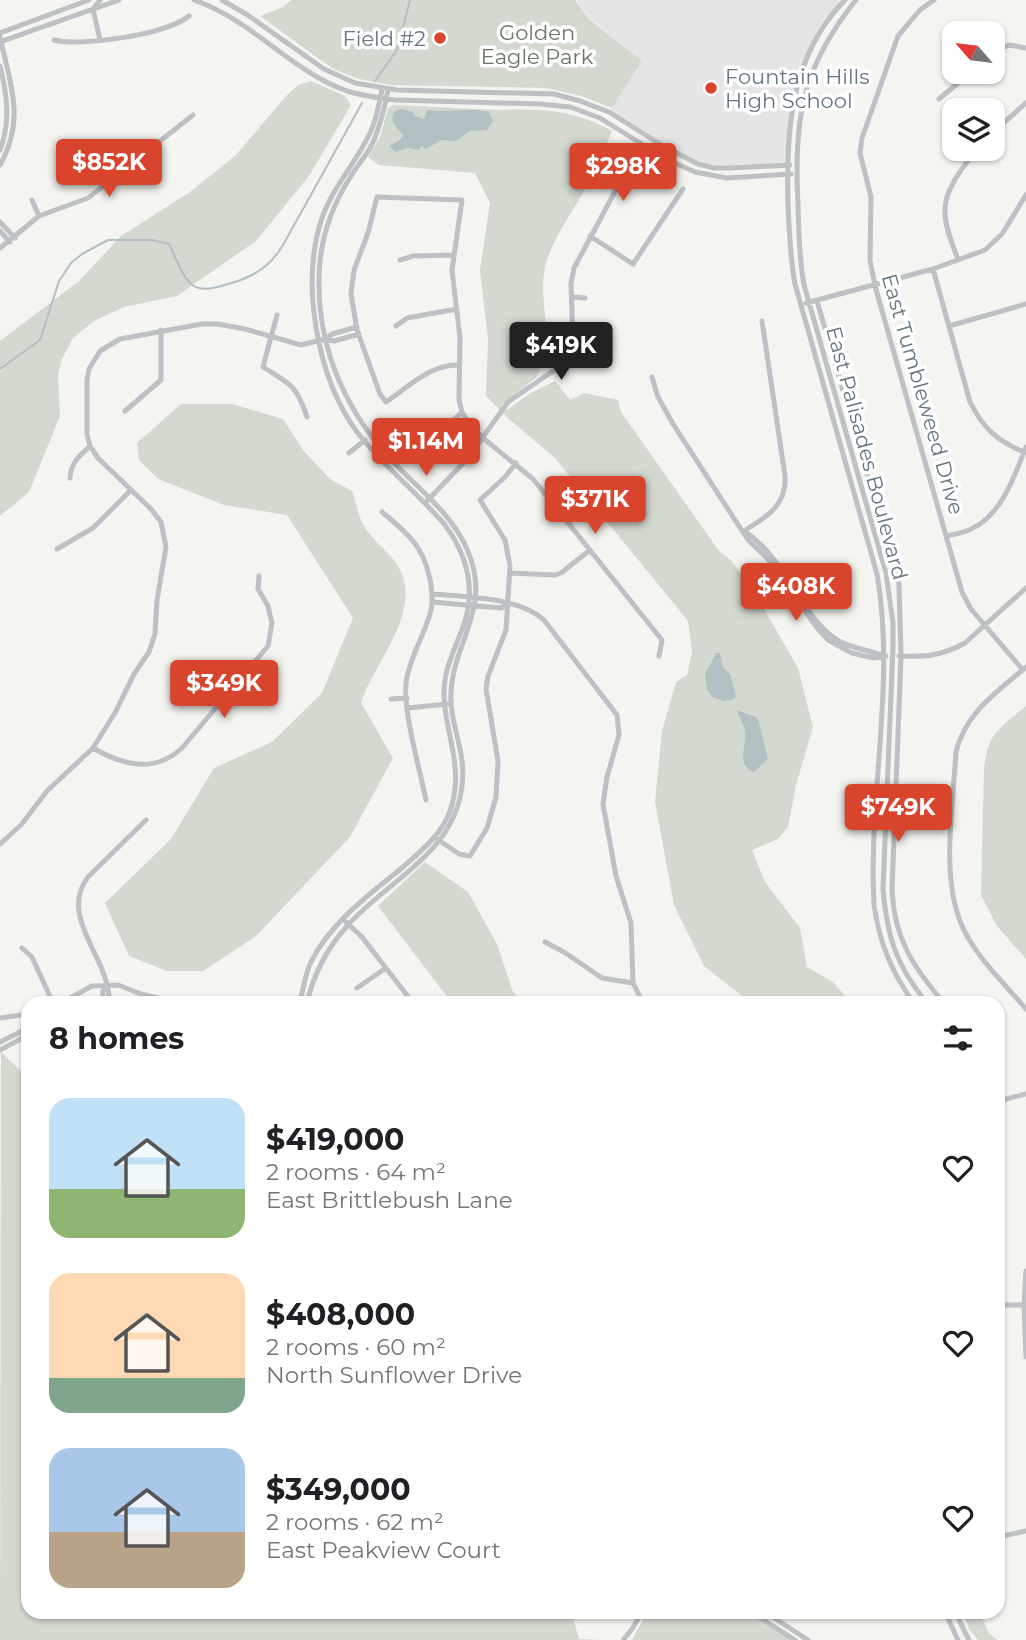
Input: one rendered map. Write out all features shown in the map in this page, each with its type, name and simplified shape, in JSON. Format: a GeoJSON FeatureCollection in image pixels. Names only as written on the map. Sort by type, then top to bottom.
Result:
{"type":"FeatureCollection","features":[{"type":"Feature","properties":{"kind":"street"},"geometry":{"type":"LineString","coordinates":[[0,38],[89,0]]}},
{"type":"Feature","properties":{"kind":"street"},"geometry":{"type":"LineString","coordinates":[[93,9],[100,0]]}},
{"type":"Feature","properties":{"kind":"street"},"geometry":{"type":"LineString","coordinates":[[0,38],[119,0]]}},
{"type":"Feature","properties":{"kind":"street"},"geometry":{"type":"LineString","coordinates":[[194,0],[222,11],[321,78],[347,90],[383,98],[570,107],[600,118],[666,159],[695,172],[727,178],[796,174]]}},
{"type":"Feature","properties":{"kind":"street","name":"East Palisades Boulevard"},"geometry":{"type":"LineString","coordinates":[[845,0],[816,40],[798,84],[791,110],[787,165],[791,264],[800,305],[877,574],[884,621],[874,905],[884,949],[909,996]]}},
{"type":"Feature","properties":{"kind":"street","name":"East Palisades Boulevard"},"geometry":{"type":"LineString","coordinates":[[856,0],[828,39],[813,70],[799,120],[796,174],[800,263],[886,573],[893,623],[883,889],[886,923],[896,956],[921,996]]}},
{"type":"Feature","properties":{"kind":"street","name":"East Tumbleweed Drive"},"geometry":{"type":"LineString","coordinates":[[934,0],[920,10],[898,36],[862,138],[860,153],[871,197],[870,260],[962,592],[984,625],[1025,668]]}},
{"type":"Feature","properties":{"kind":"street"},"geometry":{"type":"LineString","coordinates":[[222,11],[225,1],[324,69],[355,83],[385,89],[554,94],[609,112],[663,146],[698,164],[714,168],[796,164]]}},
{"type":"Feature","properties":{"kind":"street"},"geometry":{"type":"LineString","coordinates":[[93,9],[100,40]]}},
{"type":"Feature","properties":{"kind":"street"},"geometry":{"type":"LineString","coordinates":[[54,40],[70,43],[100,40],[169,28],[189,16]]}},
{"type":"Feature","properties":{"kind":"street"},"geometry":{"type":"LineString","coordinates":[[0,38],[14,92],[0,149]]}},
{"type":"Feature","properties":{"kind":"street"},"geometry":{"type":"LineString","coordinates":[[1005,47],[1026,48]]}},
{"type":"Feature","properties":{"kind":"street"},"geometry":{"type":"LineString","coordinates":[[0,66],[11,106],[11,140],[0,165]]}},
{"type":"Feature","properties":{"kind":"street"},"geometry":{"type":"LineString","coordinates":[[939,100],[957,84]]}},
{"type":"Feature","properties":{"kind":"street"},"geometry":{"type":"LineString","coordinates":[[385,89],[371,131],[330,198],[317,238],[311,282],[341,404],[365,440],[427,501]]}},
{"type":"Feature","properties":{"kind":"street"},"geometry":{"type":"LineString","coordinates":[[1005,122],[1026,103]]}},
{"type":"Feature","properties":{"kind":"street"},"geometry":{"type":"LineString","coordinates":[[0,107],[11,106]]}},
{"type":"Feature","properties":{"kind":"street"},"geometry":{"type":"LineString","coordinates":[[0,248],[39,216],[88,198],[104,187],[193,115]]}},
{"type":"Feature","properties":{"kind":"street"},"geometry":{"type":"LineString","coordinates":[[427,501],[468,458],[508,402],[556,369],[567,358],[573,340],[574,268],[633,158]]}},
{"type":"Feature","properties":{"kind":"street"},"geometry":{"type":"LineString","coordinates":[[85,159],[104,187]]}},
{"type":"Feature","properties":{"kind":"street"},"geometry":{"type":"LineString","coordinates":[[958,260],[945,217],[946,202],[950,190],[969,161]]}},
{"type":"Feature","properties":{"kind":"street"},"geometry":{"type":"LineString","coordinates":[[590,236],[633,264],[683,189]]}},
{"type":"Feature","properties":{"kind":"street"},"geometry":{"type":"LineString","coordinates":[[800,305],[975,255],[993,243],[1009,224],[1026,195]]}},
{"type":"Feature","properties":{"kind":"street"},"geometry":{"type":"LineString","coordinates":[[460,365],[449,364],[428,373],[386,402],[377,386],[356,327],[351,285],[377,197],[462,200],[452,270],[457,309],[460,365],[459,400],[462,412],[483,439],[533,479],[663,640],[659,656]]}},
{"type":"Feature","properties":{"kind":"street"},"geometry":{"type":"LineString","coordinates":[[32,200],[39,216]]}},
{"type":"Feature","properties":{"kind":"street"},"geometry":{"type":"LineString","coordinates":[[0,222],[12,240]]}},
{"type":"Feature","properties":{"kind":"street"},"geometry":{"type":"LineString","coordinates":[[0,232],[12,240]]}},
{"type":"Feature","properties":{"kind":"street"},"geometry":{"type":"LineString","coordinates":[[400,260],[413,256],[454,255]]}},
{"type":"Feature","properties":{"kind":"street"},"geometry":{"type":"LineString","coordinates":[[933,269],[970,402],[979,419],[998,439],[1025,449],[1005,495],[995,510],[969,530],[947,536]]}},
{"type":"Feature","properties":{"kind":"street"},"geometry":{"type":"LineString","coordinates":[[572,297],[584,298]]}},
{"type":"Feature","properties":{"kind":"street"},"geometry":{"type":"LineString","coordinates":[[817,301],[899,584],[901,656],[892,862],[893,913],[898,932],[911,960],[939,996]]}},
{"type":"Feature","properties":{"kind":"street"},"geometry":{"type":"LineString","coordinates":[[949,326],[1026,304]]}},
{"type":"Feature","properties":{"kind":"street"},"geometry":{"type":"LineString","coordinates":[[396,326],[407,318],[457,309]]}},
{"type":"Feature","properties":{"kind":"street"},"geometry":{"type":"LineString","coordinates":[[276,315],[263,367],[291,384],[301,399],[307,417]]}},
{"type":"Feature","properties":{"kind":"street"},"geometry":{"type":"LineString","coordinates":[[744,531],[774,512],[785,489],[762,321]]}},
{"type":"Feature","properties":{"kind":"street"},"geometry":{"type":"LineString","coordinates":[[0,844],[21,825],[47,791],[93,748],[149,652],[155,634],[165,539],[161,523],[151,509],[90,446],[87,434],[87,380],[95,358],[113,342],[161,330],[218,324],[301,345],[356,327]]}},
{"type":"Feature","properties":{"kind":"street"},"geometry":{"type":"LineString","coordinates":[[125,411],[161,380],[161,330]]}},
{"type":"Feature","properties":{"kind":"street"},"geometry":{"type":"LineString","coordinates":[[323,339],[334,341],[359,334]]}},
{"type":"Feature","properties":{"kind":"street"},"geometry":{"type":"LineString","coordinates":[[302,996],[311,962],[324,943],[437,839],[450,812],[456,779],[456,761],[446,672],[472,602],[467,567],[461,551],[427,501],[362,427],[323,339]]}},
{"type":"Feature","properties":{"kind":"street"},"geometry":{"type":"LineString","coordinates":[[652,377],[658,397],[673,424],[744,531],[775,558],[787,581],[819,627],[848,646],[883,656],[922,657],[944,653],[965,642],[1026,588]]}},
{"type":"Feature","properties":{"kind":"street"},"geometry":{"type":"LineString","coordinates":[[429,443],[462,412]]}},
{"type":"Feature","properties":{"kind":"street"},"geometry":{"type":"LineString","coordinates":[[349,453],[365,440]]}},
{"type":"Feature","properties":{"kind":"street"},"geometry":{"type":"LineString","coordinates":[[70,478],[76,459],[90,446]]}},
{"type":"Feature","properties":{"kind":"street"},"geometry":{"type":"LineString","coordinates":[[437,839],[461,856],[470,856],[491,817],[498,761],[486,689],[488,676],[506,630],[510,556],[505,540],[480,500],[516,463]]}},
{"type":"Feature","properties":{"kind":"street"},"geometry":{"type":"LineString","coordinates":[[57,549],[93,528],[131,490]]}},
{"type":"Feature","properties":{"kind":"street"},"geometry":{"type":"LineString","coordinates":[[382,512],[414,541],[422,554],[432,594],[430,615],[411,663],[406,685],[426,800]]}},
{"type":"Feature","properties":{"kind":"street"},"geometry":{"type":"LineString","coordinates":[[510,573],[555,575],[590,550]]}},
{"type":"Feature","properties":{"kind":"street"},"geometry":{"type":"LineString","coordinates":[[93,748],[120,762],[138,766],[167,759],[182,748],[268,646],[272,623],[268,606],[258,589],[259,576]]}},
{"type":"Feature","properties":{"kind":"street"},"geometry":{"type":"LineString","coordinates":[[432,594],[472,602]]}},
{"type":"Feature","properties":{"kind":"street"},"geometry":{"type":"LineString","coordinates":[[432,602],[500,601],[529,608],[544,620],[617,715],[619,735],[607,776],[603,804],[616,876],[631,923],[633,983],[640,996]]}},
{"type":"Feature","properties":{"kind":"street"},"geometry":{"type":"LineString","coordinates":[[1025,668],[973,714],[959,741],[956,752],[950,871],[955,909],[964,931],[1026,1009]]}},
{"type":"Feature","properties":{"kind":"street"},"geometry":{"type":"LineString","coordinates":[[391,699],[407,698]]}},
{"type":"Feature","properties":{"kind":"street"},"geometry":{"type":"LineString","coordinates":[[408,708],[448,704]]}},
{"type":"Feature","properties":{"kind":"street"},"geometry":{"type":"LineString","coordinates":[[106,996],[107,986],[80,920],[77,899],[88,877],[146,820]]}},
{"type":"Feature","properties":{"kind":"street"},"geometry":{"type":"LineString","coordinates":[[346,922],[362,937],[408,996]]}},
{"type":"Feature","properties":{"kind":"street"},"geometry":{"type":"LineString","coordinates":[[309,996],[320,962],[346,922]]}},
{"type":"Feature","properties":{"kind":"street"},"geometry":{"type":"LineString","coordinates":[[545,943],[564,952],[602,978],[633,983]]}},
{"type":"Feature","properties":{"kind":"street"},"geometry":{"type":"LineString","coordinates":[[22,948],[32,957],[50,996]]}},
{"type":"Feature","properties":{"kind":"street"},"geometry":{"type":"LineString","coordinates":[[357,988],[386,968]]}},
{"type":"Feature","properties":{"kind":"street"},"geometry":{"type":"LineString","coordinates":[[74,996],[88,988],[118,985],[146,996]]}},
{"type":"Feature","properties":{"kind":"street"},"geometry":{"type":"LineString","coordinates":[[0,1018],[21,1015]]}},
{"type":"Feature","properties":{"kind":"street"},"geometry":{"type":"LineString","coordinates":[[0,1042],[21,1032]]}},
{"type":"Feature","properties":{"kind":"street"},"geometry":{"type":"LineString","coordinates":[[0,1050],[21,1039]]}},
{"type":"Feature","properties":{"kind":"street"},"geometry":{"type":"LineString","coordinates":[[1005,1099],[1026,1094]]}},
{"type":"Feature","properties":{"kind":"street"},"geometry":{"type":"LineString","coordinates":[[1026,1271],[1026,1357]]}},
{"type":"Feature","properties":{"kind":"street"},"geometry":{"type":"LineString","coordinates":[[1005,1305],[1025,1305]]}},
{"type":"Feature","properties":{"kind":"street"},"geometry":{"type":"LineString","coordinates":[[1005,1536],[1026,1531]]}},
{"type":"Feature","properties":{"kind":"street"},"geometry":{"type":"LineString","coordinates":[[624,1639],[638,1619]]}},
{"type":"Feature","properties":{"kind":"street"},"geometry":{"type":"LineString","coordinates":[[762,1619],[795,1640]]}},
{"type":"Feature","properties":{"kind":"street"},"geometry":{"type":"LineString","coordinates":[[776,1619],[808,1640]]}},
{"type":"Feature","properties":{"kind":"street"},"geometry":{"type":"LineString","coordinates":[[948,1619],[957,1639],[967,1638],[958,1619]]}},
{"type":"Feature","properties":{"kind":"shaded area","name":"Fountain Hills High School"},"geometry":{"type":"Polygon","coordinates":[[[576,0],[845,0],[816,40],[794,98],[786,159],[782,165],[714,168],[698,163],[609,112],[642,61],[589,18],[576,0]]]}},
{"type":"Feature","properties":{"kind":"shaded area"},"geometry":{"type":"Polygon","coordinates":[[[402,109],[424,119],[427,110],[482,111],[489,112],[493,121],[487,130],[470,131],[456,141],[441,140],[426,149],[421,146],[419,150],[408,148],[396,152],[389,146],[403,135],[393,123],[392,117],[396,110],[402,109]]]}},
{"type":"Feature","properties":{"kind":"shaded area"},"geometry":{"type":"Polygon","coordinates":[[[716,653],[720,653],[723,667],[730,674],[736,696],[734,699],[724,701],[712,697],[707,689],[705,674],[716,653]]]}},
{"type":"Feature","properties":{"kind":"shaded area"},"geometry":{"type":"Polygon","coordinates":[[[737,710],[756,717],[759,722],[768,759],[754,772],[748,769],[743,760],[745,731],[737,710]]]}},
{"type":"Feature","properties":{"kind":"green space","name":"Golden Eagle Park"},"geometry":{"type":"Polygon","coordinates":[[[291,0],[575,0],[589,19],[642,61],[612,108],[581,96],[546,88],[390,85],[359,79],[333,69],[260,16],[283,7],[291,0]]]}},
{"type":"Feature","properties":{"kind":"green space"},"geometry":{"type":"Polygon","coordinates":[[[311,81],[345,96],[351,105],[309,176],[256,241],[177,296],[124,307],[94,321],[73,338],[58,374],[60,416],[29,492],[0,516],[0,341],[79,281],[121,236],[190,192],[236,155],[287,95],[298,85],[311,81]]]}},
{"type":"Feature","properties":{"kind":"green space"},"geometry":{"type":"Polygon","coordinates":[[[393,105],[529,109],[571,115],[612,131],[591,179],[548,256],[543,281],[546,350],[542,364],[536,378],[501,405],[507,410],[529,394],[555,381],[570,400],[584,393],[618,400],[621,412],[719,551],[731,560],[756,595],[798,668],[813,727],[796,785],[788,827],[778,839],[752,850],[765,882],[800,928],[807,967],[833,982],[845,996],[742,996],[704,966],[674,905],[655,802],[662,731],[676,682],[687,675],[692,652],[688,621],[555,458],[486,396],[488,339],[480,270],[490,203],[475,173],[379,165],[368,157],[380,137],[388,108],[393,105]]]}},
{"type":"Feature","properties":{"kind":"green space"},"geometry":{"type":"Polygon","coordinates":[[[181,404],[232,404],[283,419],[303,450],[330,479],[352,491],[364,526],[396,563],[404,580],[405,598],[395,635],[361,703],[393,758],[350,837],[255,937],[203,971],[167,971],[129,956],[105,903],[171,839],[214,768],[272,742],[322,693],[353,618],[287,515],[224,505],[158,479],[139,460],[137,443],[181,404]]]}},
{"type":"Feature","properties":{"kind":"green space"},"geometry":{"type":"Polygon","coordinates":[[[1026,706],[1026,959],[997,926],[981,895],[986,756],[992,738],[1026,706]]]}},
{"type":"Feature","properties":{"kind":"green space"},"geometry":{"type":"Polygon","coordinates":[[[425,862],[468,892],[497,944],[513,992],[517,996],[447,996],[378,906],[425,862]]]}},
{"type":"Feature","properties":{"kind":"green space"},"geometry":{"type":"Polygon","coordinates":[[[1,1052],[21,1071],[21,1619],[574,1619],[579,1639],[600,1640],[0,1640],[1,1052]]]}},
{"type":"Feature","properties":{"kind":"green space"},"geometry":{"type":"Polygon","coordinates":[[[643,1619],[758,1619],[792,1640],[632,1640],[643,1619]]]}},
{"type":"Feature","properties":{"kind":"green space"},"geometry":{"type":"Polygon","coordinates":[[[965,1619],[982,1619],[989,1633],[997,1640],[978,1640],[965,1619]]]}},
{"type":"Feature","properties":{"kind":"waterway"},"geometry":{"type":"LineString","coordinates":[[375,81],[397,50],[410,0]]}},
{"type":"Feature","properties":{"kind":"waterway"},"geometry":{"type":"LineString","coordinates":[[0,369],[40,340],[59,281],[71,263],[108,240],[152,240],[169,244],[187,279],[200,288],[215,288],[240,280],[264,267],[283,245],[362,103]]}},
{"type":"Feature","properties":{"kind":"place","name":"Field #2"},"geometry":{"type":"Point","coordinates":[440,38]}},
{"type":"Feature","properties":{"kind":"place","name":"Fountain Hills High School"},"geometry":{"type":"Point","coordinates":[711,88]}}]}
